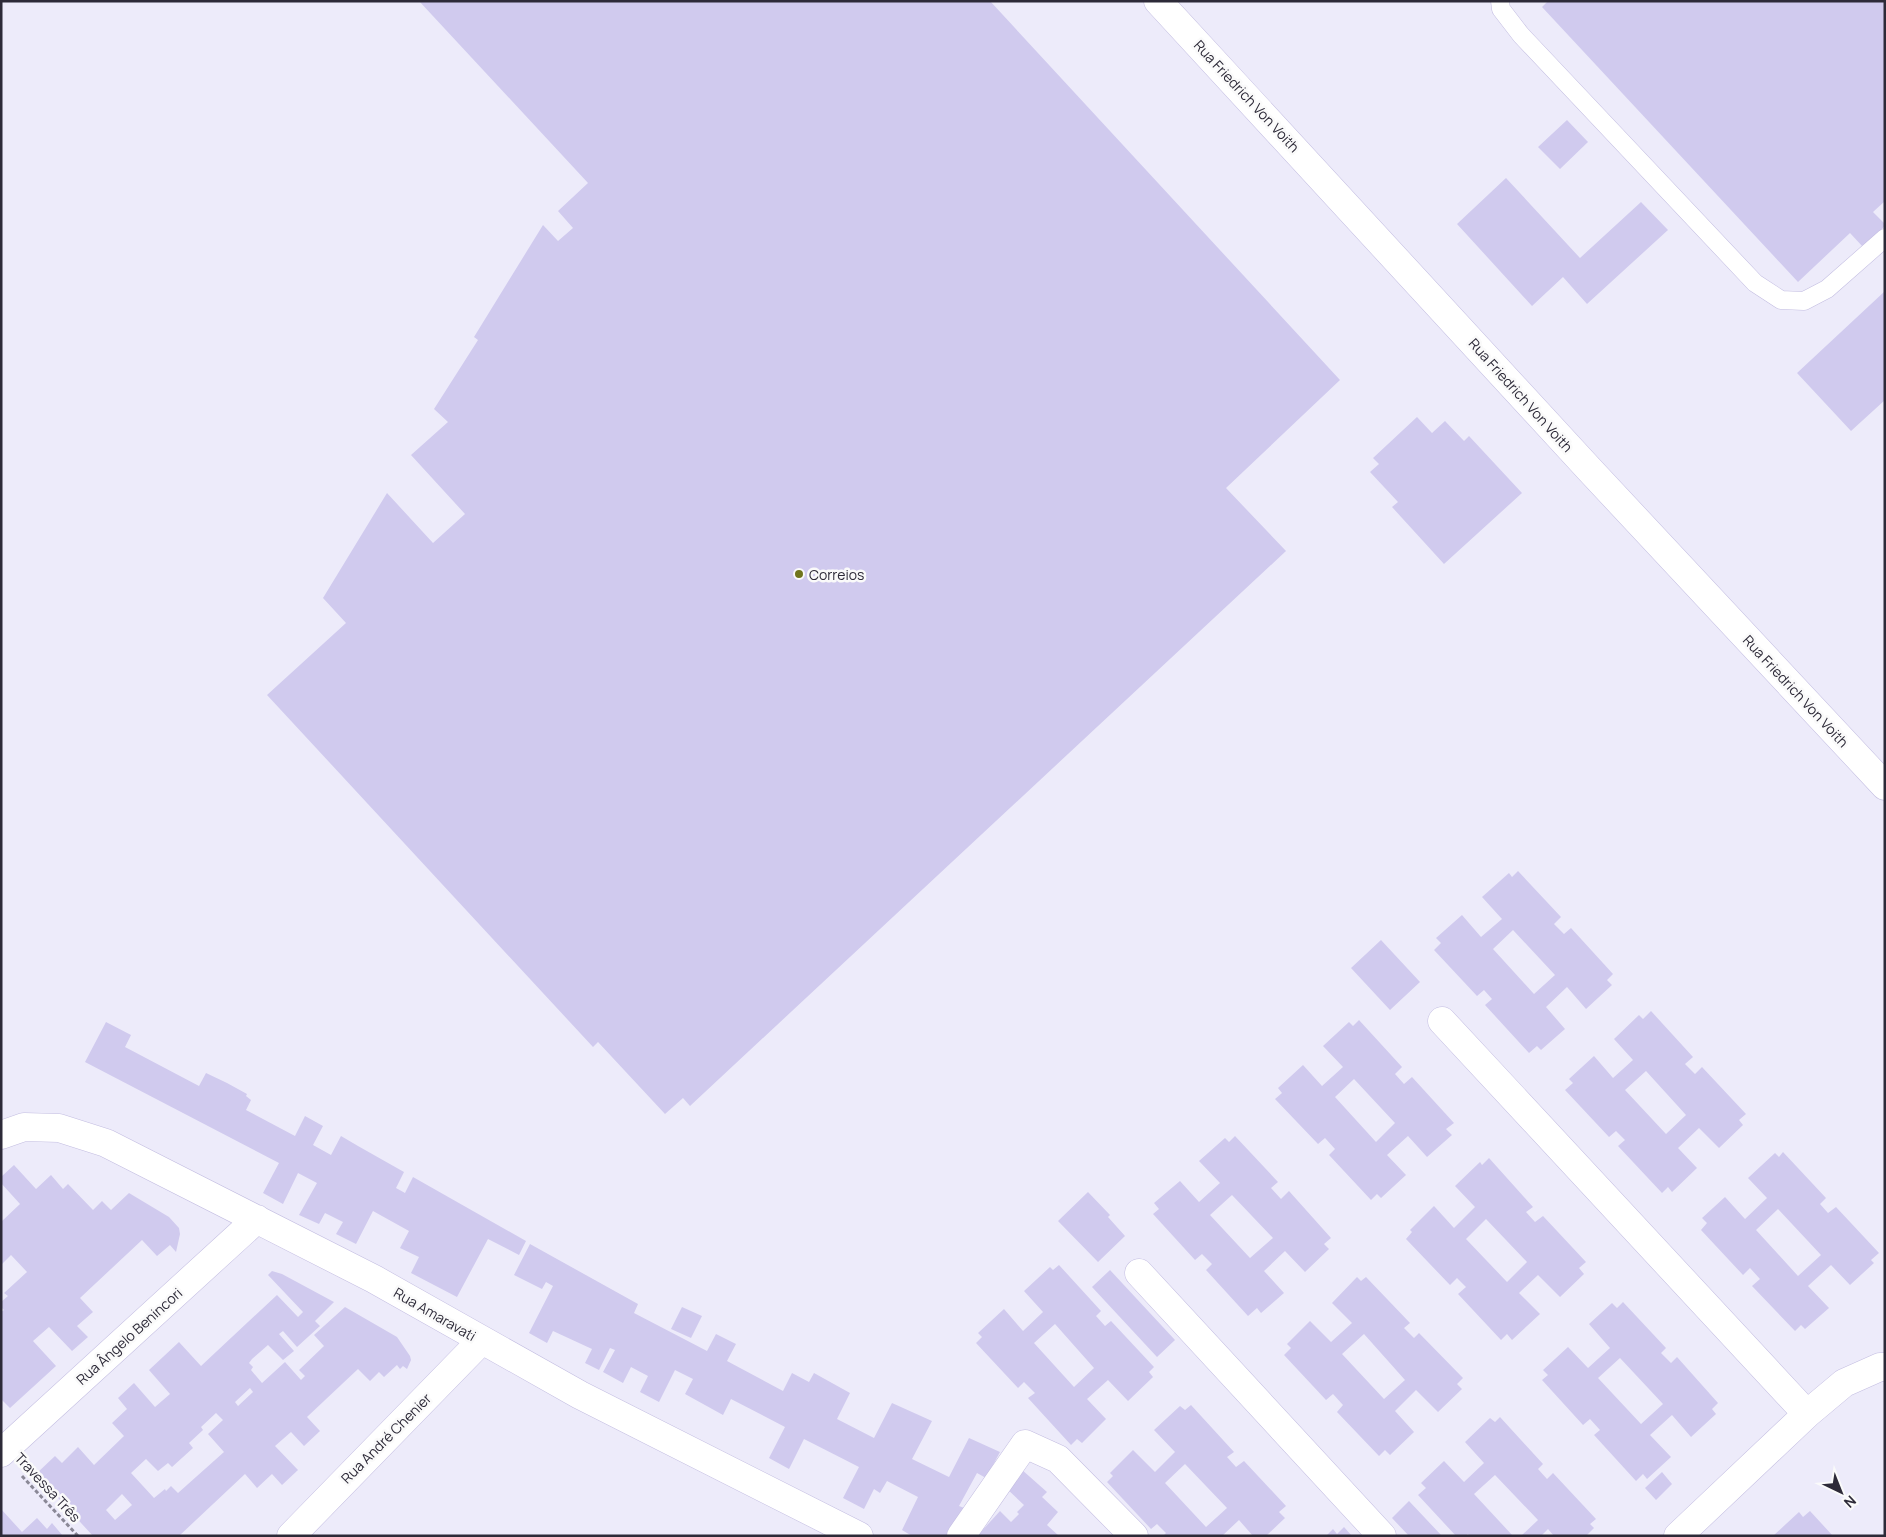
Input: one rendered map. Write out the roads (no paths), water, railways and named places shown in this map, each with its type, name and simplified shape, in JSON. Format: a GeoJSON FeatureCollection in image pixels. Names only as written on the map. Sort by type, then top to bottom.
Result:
{"type":"FeatureCollection","features":[{"type":"Feature","properties":{"kind":"street","name":"Rua Friedrich Von Voith"},"geometry":{"type":"LineString","coordinates":[[1158,1],[1615,498],[1885,786]]}},
{"type":"Feature","properties":{"kind":"street"},"geometry":{"type":"LineString","coordinates":[[1442,1021],[1808,1414]]}},
{"type":"Feature","properties":{"kind":"street","name":"Rua Amaravati"},"geometry":{"type":"LineString","coordinates":[[1,1135],[24,1127],[59,1128],[106,1143],[374,1279],[580,1395],[859,1536]]}},
{"type":"Feature","properties":{"kind":"street","name":"Rua Ângelo Benincori"},"geometry":{"type":"LineString","coordinates":[[1,1453],[257,1219]]}},
{"type":"Feature","properties":{"kind":"street"},"geometry":{"type":"LineString","coordinates":[[1139,1273],[1382,1536]]}},
{"type":"Feature","properties":{"kind":"street","name":"Rua André Chenier"},"geometry":{"type":"LineString","coordinates":[[291,1536],[482,1340]]}},
{"type":"Feature","properties":{"kind":"street"},"geometry":{"type":"LineString","coordinates":[[1678,1536],[1844,1382],[1880,1367],[1885,1367]]}},
{"type":"Feature","properties":{"kind":"street"},"geometry":{"type":"LineString","coordinates":[[961,1536],[1025,1444],[1058,1459],[1134,1536]]}},
{"type":"Feature","properties":{"kind":"lane"},"geometry":{"type":"LineString","coordinates":[[1500,1],[1502,9],[1521,35],[1755,283],[1781,300],[1804,301],[1827,289],[1885,238]]}},
{"type":"Feature","properties":{"kind":"place","name":"Correios"},"geometry":{"type":"Point","coordinates":[799,574]}}]}
